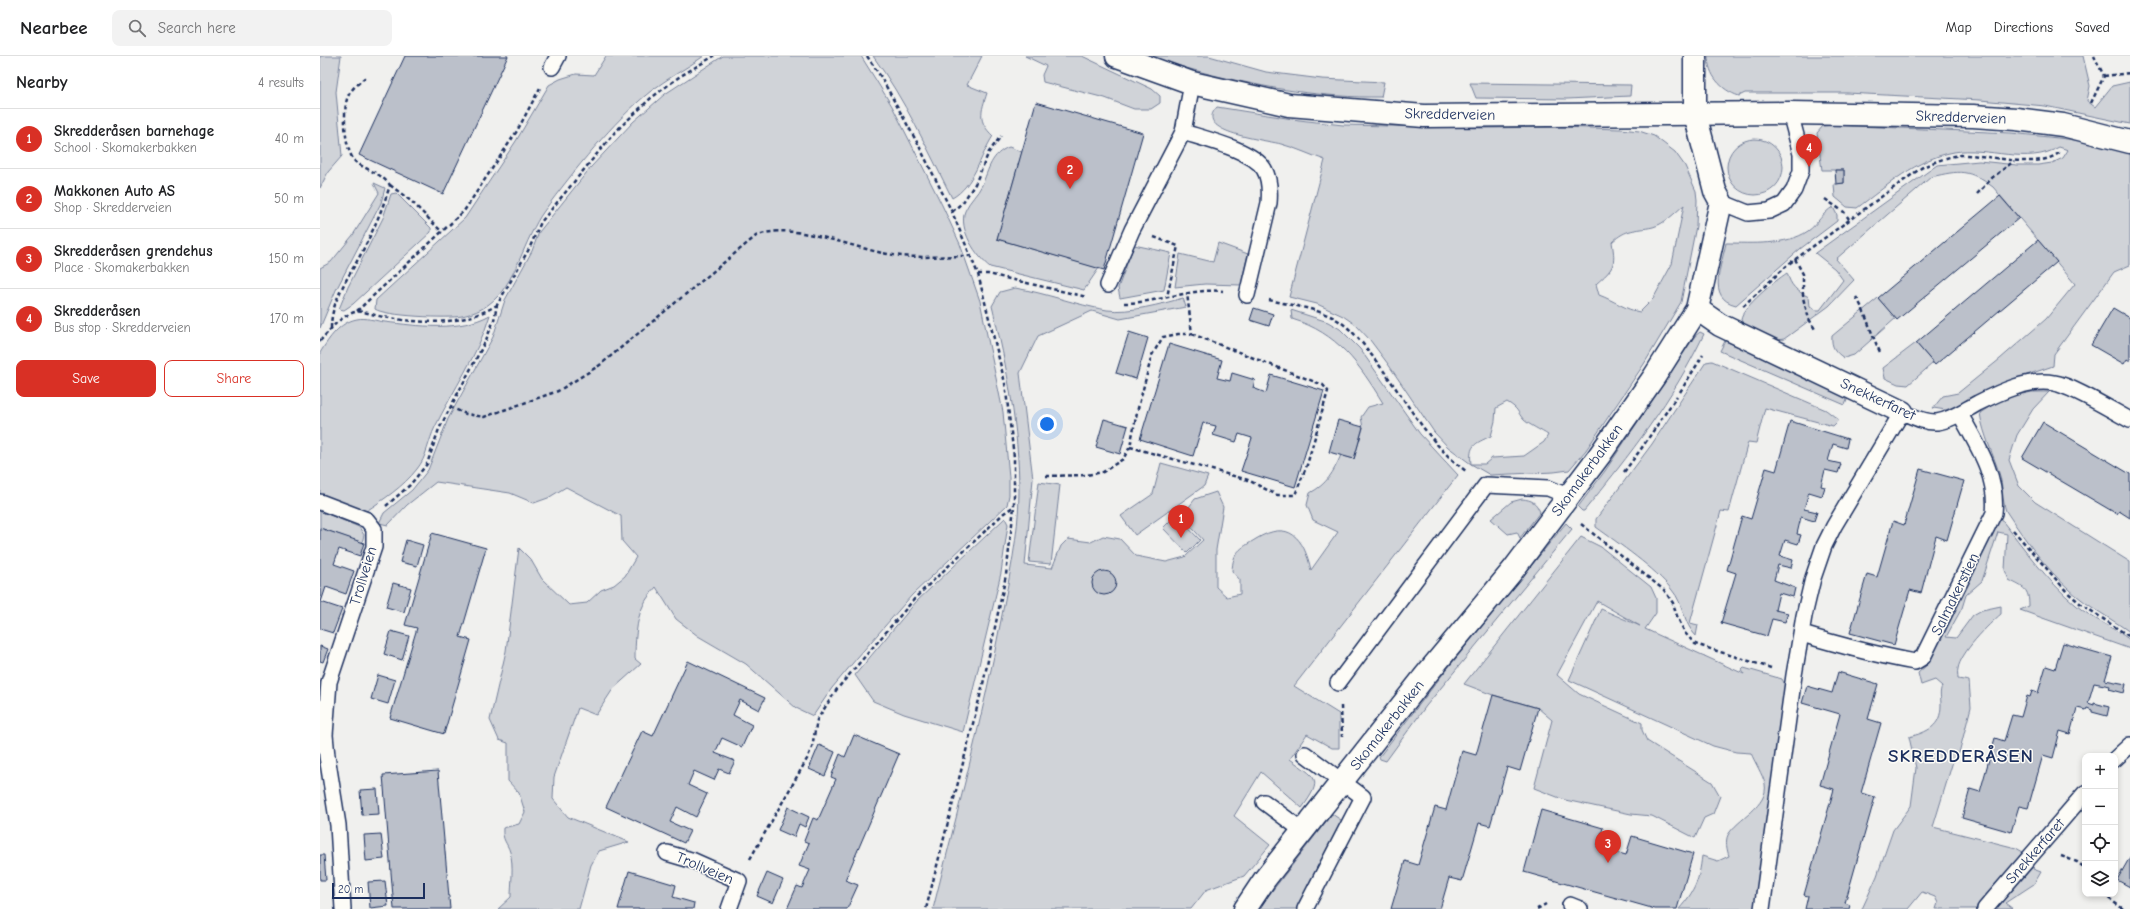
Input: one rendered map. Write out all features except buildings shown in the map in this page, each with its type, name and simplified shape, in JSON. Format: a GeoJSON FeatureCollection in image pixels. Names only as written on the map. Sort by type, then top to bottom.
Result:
{"type":"FeatureCollection","features":[{"type":"Feature","properties":{"kind":"street","name":"Skredderveien"},"geometry":{"type":"LineString","coordinates":[[1117,56],[1192,83],[1289,105],[1424,116],[1790,113],[1930,115],[2016,119],[2063,126],[2130,142]]}},
{"type":"Feature","properties":{"kind":"street"},"geometry":{"type":"LineString","coordinates":[[1694,56],[1695,114],[1716,191],[1721,202]]}},
{"type":"Feature","properties":{"kind":"street","name":"Skomakerbakken"},"geometry":{"type":"LineString","coordinates":[[1245,909],[1265,879],[1343,782],[1425,676],[1513,570],[1654,377],[1697,309],[1721,202]]}},
{"type":"Feature","properties":{"kind":"street","name":"Snekkerfaret"},"geometry":{"type":"LineString","coordinates":[[1697,309],[1720,325],[1902,412]]}},
{"type":"Feature","properties":{"kind":"lane"},"geometry":{"type":"LineString","coordinates":[[1108,285],[1132,230],[1184,132],[1192,83]]}},
{"type":"Feature","properties":{"kind":"lane"},"geometry":{"type":"LineString","coordinates":[[1721,202],[1748,213],[1769,211],[1784,204],[1794,190],[1801,171],[1801,154],[1790,113]]}},
{"type":"Feature","properties":{"kind":"lane"},"geometry":{"type":"LineString","coordinates":[[1184,132],[1225,146],[1253,158],[1265,170],[1270,189],[1269,202],[1247,295]]}},
{"type":"Feature","properties":{"kind":"lane","name":"Snekkerfaret"},"geometry":{"type":"LineString","coordinates":[[1902,412],[1926,421],[1936,422],[1960,414],[1979,403],[2022,385],[2041,382],[2063,386],[2130,420]]}},
{"type":"Feature","properties":{"kind":"lane"},"geometry":{"type":"LineString","coordinates":[[1762,909],[1794,675],[1813,578],[1824,546],[1845,506],[1902,412]]}},
{"type":"Feature","properties":{"kind":"lane","name":"Salmakerstien"},"geometry":{"type":"LineString","coordinates":[[1802,634],[1861,651],[1915,662],[1929,647],[1994,513],[1996,496],[1993,485],[1983,456],[1960,414]]}},
{"type":"Feature","properties":{"kind":"lane"},"geometry":{"type":"LineString","coordinates":[[1338,683],[1486,486],[1548,488],[1564,502]]}},
{"type":"Feature","properties":{"kind":"lane"},"geometry":{"type":"LineString","coordinates":[[320,502],[367,520]]}},
{"type":"Feature","properties":{"kind":"lane","name":"Trollveien"},"geometry":{"type":"LineString","coordinates":[[343,909],[338,825],[327,756],[324,680],[374,547],[374,529],[367,520]]}},
{"type":"Feature","properties":{"kind":"lane"},"geometry":{"type":"LineString","coordinates":[[2118,756],[2130,745]]}},
{"type":"Feature","properties":{"kind":"lane"},"geometry":{"type":"LineString","coordinates":[[1305,754],[1343,782]]}},
{"type":"Feature","properties":{"kind":"lane","name":"Skomakerbakken"},"geometry":{"type":"LineString","coordinates":[[1308,908],[1363,797],[1343,782]]}},
{"type":"Feature","properties":{"kind":"lane","name":"Snekkerfaret"},"geometry":{"type":"LineString","coordinates":[[1986,909],[2082,797]]}},
{"type":"Feature","properties":{"kind":"lane"},"geometry":{"type":"LineString","coordinates":[[1264,802],[1303,831]]}},
{"type":"Feature","properties":{"kind":"lane","name":"Trollveien"},"geometry":{"type":"LineString","coordinates":[[667,853],[694,861],[739,881],[729,909]]}},
{"type":"Feature","properties":{"kind":"path"},"geometry":{"type":"LineString","coordinates":[[367,520],[393,501],[418,477],[427,464],[439,429],[486,340],[494,320],[497,305],[529,249],[541,222],[616,132],[651,98],[678,77],[714,56]]}},
{"type":"Feature","properties":{"kind":"path"},"geometry":{"type":"LineString","coordinates":[[867,56],[881,77],[918,144],[952,212],[969,256],[978,274],[1005,383],[1014,457],[1014,507],[1006,575],[983,684],[926,909]]}},
{"type":"Feature","properties":{"kind":"path"},"geometry":{"type":"LineString","coordinates":[[2094,56],[2104,76]]}},
{"type":"Feature","properties":{"kind":"path"},"geometry":{"type":"LineString","coordinates":[[320,341],[346,316],[357,311],[464,211],[516,131],[555,62]]}},
{"type":"Feature","properties":{"kind":"path"},"geometry":{"type":"LineString","coordinates":[[2104,76],[2130,73]]}},
{"type":"Feature","properties":{"kind":"path"},"geometry":{"type":"LineString","coordinates":[[367,76],[356,85],[347,98],[346,140],[349,154],[357,163],[382,176],[390,185],[411,201],[442,232]]}},
{"type":"Feature","properties":{"kind":"path"},"geometry":{"type":"LineString","coordinates":[[2090,104],[2104,76]]}},
{"type":"Feature","properties":{"kind":"path"},"geometry":{"type":"LineString","coordinates":[[952,212],[963,202],[975,184],[988,152],[1001,136]]}},
{"type":"Feature","properties":{"kind":"path"},"geometry":{"type":"LineString","coordinates":[[1825,199],[1844,212],[1849,219],[1921,168],[1936,161],[1962,155],[1988,156],[2014,160],[2048,158],[2059,154],[2064,148]]}},
{"type":"Feature","properties":{"kind":"path"},"geometry":{"type":"LineString","coordinates":[[1977,194],[2014,160]]}},
{"type":"Feature","properties":{"kind":"path"},"geometry":{"type":"LineString","coordinates":[[332,328],[332,315],[339,293],[373,230],[390,185]]}},
{"type":"Feature","properties":{"kind":"path"},"geometry":{"type":"LineString","coordinates":[[1132,230],[1178,246],[1167,297]]}},
{"type":"Feature","properties":{"kind":"path"},"geometry":{"type":"LineString","coordinates":[[450,407],[466,414],[484,417],[558,391],[600,365],[756,236],[767,231],[814,235],[858,248],[902,256],[969,256]]}},
{"type":"Feature","properties":{"kind":"path"},"geometry":{"type":"LineString","coordinates":[[1795,259],[1803,274],[1803,298],[1816,331]]}},
{"type":"Feature","properties":{"kind":"path"},"geometry":{"type":"LineString","coordinates":[[978,274],[988,274],[1093,298]]}},
{"type":"Feature","properties":{"kind":"path"},"geometry":{"type":"LineString","coordinates":[[1118,303],[1136,303],[1187,292],[1212,290],[1247,295],[1321,312],[1341,323],[1363,344],[1430,435],[1464,470],[1486,486]]}},
{"type":"Feature","properties":{"kind":"path"},"geometry":{"type":"LineString","coordinates":[[1187,292],[1192,334]]}},
{"type":"Feature","properties":{"kind":"path"},"geometry":{"type":"LineString","coordinates":[[1856,297],[1863,308],[1873,338],[1881,354]]}},
{"type":"Feature","properties":{"kind":"path"},"geometry":{"type":"LineString","coordinates":[[357,311],[396,319],[454,321],[482,314],[497,305]]}},
{"type":"Feature","properties":{"kind":"path"},"geometry":{"type":"LineString","coordinates":[[1046,476],[1073,476],[1103,472],[1123,459],[1130,447],[1136,412],[1152,355],[1163,337],[1178,334],[1192,334],[1323,385],[1328,391],[1307,465],[1295,495],[1277,495],[1248,480],[1130,447]]}},
{"type":"Feature","properties":{"kind":"path"},"geometry":{"type":"LineString","coordinates":[[1564,502],[1664,590],[1673,603],[1676,616],[1685,633],[1695,644],[1794,675]]}},
{"type":"Feature","properties":{"kind":"path"},"geometry":{"type":"LineString","coordinates":[[739,881],[807,759],[812,747],[817,720],[837,689],[917,596],[1004,512],[1014,507]]}},
{"type":"Feature","properties":{"kind":"path"},"geometry":{"type":"LineString","coordinates":[[1994,513],[2003,517],[2031,553],[2066,592],[2130,637]]}},
{"type":"Feature","properties":{"kind":"path"},"geometry":{"type":"LineString","coordinates":[[1341,742],[1342,713]]}},
{"type":"Feature","properties":{"kind":"path"},"geometry":{"type":"LineString","coordinates":[[2107,897],[2123,909]]}},
{"type":"Feature","properties":{"kind":"shaded area"},"geometry":{"type":"Polygon","coordinates":[[[320,56],[341,56],[336,92],[342,156],[328,172],[320,188],[320,56]]]}},
{"type":"Feature","properties":{"kind":"shaded area"},"geometry":{"type":"Polygon","coordinates":[[[606,56],[704,56],[651,91],[622,117],[594,148],[544,211],[537,222],[506,286],[498,296],[486,306],[476,312],[455,317],[403,315],[375,309],[376,300],[465,218],[516,141],[549,85],[560,79],[576,74],[594,75],[606,56]]]}},
{"type":"Feature","properties":{"kind":"shaded area"},"geometry":{"type":"Polygon","coordinates":[[[723,56],[861,56],[892,106],[942,205],[960,244],[980,301],[1003,412],[1009,477],[1009,495],[1007,505],[912,595],[832,688],[813,716],[796,708],[746,664],[698,636],[676,619],[656,587],[644,603],[637,625],[635,659],[641,664],[613,689],[596,715],[578,708],[554,777],[553,799],[568,817],[629,842],[599,851],[591,865],[579,909],[498,909],[511,897],[512,863],[509,849],[503,836],[503,828],[519,824],[525,812],[519,793],[508,781],[508,743],[499,740],[490,720],[506,651],[519,548],[531,560],[542,579],[569,605],[587,603],[601,590],[614,585],[625,576],[636,557],[622,541],[621,516],[566,487],[548,498],[534,503],[510,493],[436,482],[407,505],[388,525],[379,523],[384,513],[412,490],[428,470],[448,419],[493,337],[505,300],[532,251],[539,232],[591,167],[633,122],[665,94],[723,56]]]}},
{"type":"Feature","properties":{"kind":"shaded area"},"geometry":{"type":"Polygon","coordinates":[[[873,56],[982,56],[967,85],[987,93],[982,111],[982,121],[984,126],[993,136],[966,186],[960,193],[952,198],[906,108],[873,56]]]}},
{"type":"Feature","properties":{"kind":"shaded area"},"geometry":{"type":"Polygon","coordinates":[[[1025,56],[1082,56],[1152,89],[1160,96],[1160,103],[1151,109],[1134,109],[1105,98],[1043,82],[1042,75],[1046,66],[1025,56]]]}},
{"type":"Feature","properties":{"kind":"shaded area"},"geometry":{"type":"Polygon","coordinates":[[[1151,56],[1209,56],[1266,72],[1322,79],[1384,82],[1381,97],[1316,94],[1273,88],[1230,79],[1180,66],[1151,56]]]}},
{"type":"Feature","properties":{"kind":"shaded area"},"geometry":{"type":"Polygon","coordinates":[[[1708,56],[2083,56],[2090,86],[2087,101],[2095,107],[2112,86],[2130,82],[2130,124],[2045,106],[1980,100],[1847,93],[1745,93],[1739,96],[1721,86],[1717,81],[1710,69],[1708,56]]]}},
{"type":"Feature","properties":{"kind":"shaded area"},"geometry":{"type":"Polygon","coordinates":[[[1470,83],[1631,85],[1630,96],[1567,99],[1476,98],[1470,83]]]}},
{"type":"Feature","properties":{"kind":"shaded area"},"geometry":{"type":"Polygon","coordinates":[[[1217,107],[1299,120],[1343,125],[1621,129],[1639,131],[1654,136],[1675,152],[1685,166],[1696,191],[1696,226],[1681,302],[1644,364],[1586,450],[1569,470],[1490,475],[1471,464],[1448,447],[1434,432],[1388,364],[1370,340],[1356,325],[1343,316],[1317,304],[1289,297],[1325,160],[1292,147],[1234,134],[1214,123],[1212,116],[1217,107]],[[1684,205],[1661,223],[1653,227],[1627,232],[1612,242],[1614,256],[1613,262],[1607,274],[1596,284],[1599,295],[1640,312],[1653,299],[1672,264],[1684,205]],[[1507,402],[1496,408],[1495,421],[1491,436],[1480,441],[1474,446],[1471,453],[1471,464],[1485,464],[1492,458],[1524,456],[1544,442],[1548,435],[1526,422],[1516,409],[1507,402]]]}},
{"type":"Feature","properties":{"kind":"shaded area"},"geometry":{"type":"Polygon","coordinates":[[[1834,125],[2011,133],[2076,140],[2130,153],[2130,265],[2114,272],[2054,354],[2053,366],[2015,379],[1946,410],[1933,408],[1943,396],[1958,393],[2046,319],[2075,284],[1993,187],[1970,174],[1957,172],[1950,173],[1931,177],[1836,259],[1854,280],[1829,306],[1784,339],[1778,340],[1745,326],[1741,320],[1747,308],[1753,301],[1787,273],[1795,288],[1809,297],[1810,306],[1816,310],[1820,310],[1843,280],[1835,269],[1815,253],[1937,165],[1979,161],[2017,165],[2038,165],[2052,163],[2063,158],[2068,150],[2059,147],[2034,155],[1980,151],[1954,152],[1927,161],[1902,174],[1857,208],[1847,207],[1835,197],[1834,184],[1844,183],[1844,170],[1822,170],[1817,133],[1823,126],[1834,125]]]}},
{"type":"Feature","properties":{"kind":"shaded area"},"geometry":{"type":"Polygon","coordinates":[[[1755,139],[1766,141],[1775,147],[1781,156],[1783,167],[1781,178],[1775,187],[1766,193],[1755,195],[1744,193],[1735,187],[1729,178],[1727,167],[1729,156],[1735,147],[1744,141],[1755,139]]]}},
{"type":"Feature","properties":{"kind":"shaded area"},"geometry":{"type":"Polygon","coordinates":[[[1009,147],[1022,152],[997,239],[1099,268],[1084,290],[990,267],[979,256],[970,242],[964,226],[963,218],[965,211],[982,185],[994,158],[1009,147]]]}},
{"type":"Feature","properties":{"kind":"shaded area"},"geometry":{"type":"Polygon","coordinates":[[[374,183],[385,188],[381,203],[336,290],[320,328],[320,268],[331,262],[353,235],[379,193],[374,183]]]}},
{"type":"Feature","properties":{"kind":"shaded area"},"geometry":{"type":"Polygon","coordinates":[[[396,193],[431,228],[431,232],[353,304],[344,310],[339,309],[348,287],[383,218],[391,194],[396,193]]]}},
{"type":"Feature","properties":{"kind":"shaded area"},"geometry":{"type":"Polygon","coordinates":[[[1833,207],[1837,215],[1837,221],[1800,249],[1736,305],[1727,301],[1721,295],[1718,280],[1726,243],[1768,243],[1799,236],[1808,231],[1829,209],[1833,207]]]}},
{"type":"Feature","properties":{"kind":"shaded area"},"geometry":{"type":"Polygon","coordinates":[[[1218,243],[1248,254],[1241,285],[1205,284],[1175,287],[1180,254],[1213,262],[1218,243]]]}},
{"type":"Feature","properties":{"kind":"shaded area"},"geometry":{"type":"Polygon","coordinates":[[[1134,245],[1171,253],[1164,290],[1120,298],[1118,288],[1134,245]]]}},
{"type":"Feature","properties":{"kind":"shaded area"},"geometry":{"type":"Polygon","coordinates":[[[1015,288],[1084,305],[1116,311],[1156,305],[1183,298],[1186,307],[1120,319],[1092,311],[1038,336],[1020,373],[1033,479],[1025,565],[1052,568],[1061,546],[1068,539],[1091,542],[1103,536],[1120,539],[1136,556],[1166,562],[1185,557],[1203,540],[1187,522],[1186,511],[1195,499],[1216,492],[1223,507],[1216,550],[1216,587],[1227,597],[1240,594],[1240,580],[1232,571],[1234,559],[1238,551],[1268,533],[1278,531],[1293,535],[1304,549],[1311,570],[1338,532],[1313,520],[1307,505],[1310,493],[1325,482],[1341,455],[1354,459],[1363,428],[1361,417],[1368,407],[1383,403],[1365,375],[1346,352],[1335,341],[1322,333],[1308,325],[1292,319],[1291,310],[1328,322],[1340,329],[1360,349],[1420,434],[1458,475],[1294,686],[1339,714],[1339,748],[1332,748],[1307,734],[1290,759],[1306,770],[1314,779],[1315,784],[1309,798],[1302,808],[1261,772],[1234,816],[1270,845],[1244,876],[1206,890],[1191,909],[933,909],[986,693],[1013,556],[1019,508],[1017,445],[1003,352],[992,306],[1000,292],[1015,288]]]}},
{"type":"Feature","properties":{"kind":"shaded area"},"geometry":{"type":"Polygon","coordinates":[[[1878,298],[1896,318],[1854,355],[1844,358],[1834,349],[1832,336],[1878,298]]]}},
{"type":"Feature","properties":{"kind":"shaded area"},"geometry":{"type":"Polygon","coordinates":[[[490,315],[479,344],[435,427],[423,459],[412,475],[393,492],[365,512],[320,495],[320,353],[340,327],[345,323],[360,319],[411,325],[452,326],[465,324],[490,315]]]}},
{"type":"Feature","properties":{"kind":"shaded area"},"geometry":{"type":"Polygon","coordinates":[[[1700,332],[1704,334],[1665,404],[1618,469],[1584,511],[1582,511],[1578,507],[1605,471],[1695,336],[1700,332]]]}},
{"type":"Feature","properties":{"kind":"shaded area"},"geometry":{"type":"Polygon","coordinates":[[[1725,341],[1849,395],[1845,405],[1720,351],[1725,341]]]}},
{"type":"Feature","properties":{"kind":"shaded area"},"geometry":{"type":"Polygon","coordinates":[[[1916,343],[1933,363],[1908,385],[1898,384],[1885,378],[1883,368],[1916,343]]]}},
{"type":"Feature","properties":{"kind":"shaded area"},"geometry":{"type":"Polygon","coordinates":[[[1712,361],[1826,410],[1839,420],[1833,426],[1765,408],[1756,443],[1748,442],[1729,512],[1721,511],[1690,623],[1698,625],[1696,636],[1688,625],[1679,601],[1672,590],[1647,565],[1596,527],[1596,519],[1652,444],[1706,362],[1712,361]]]}},
{"type":"Feature","properties":{"kind":"shaded area"},"geometry":{"type":"Polygon","coordinates":[[[2032,392],[2049,392],[2033,409],[2017,435],[2009,460],[2019,486],[2035,502],[2130,562],[2130,632],[2074,594],[2052,572],[2032,548],[2006,511],[2000,476],[1981,421],[1980,413],[2003,398],[2032,392]]]}},
{"type":"Feature","properties":{"kind":"shaded area"},"geometry":{"type":"Polygon","coordinates":[[[1161,463],[1208,476],[1204,486],[1135,535],[1121,516],[1153,494],[1161,463]]]}},
{"type":"Feature","properties":{"kind":"shaded area"},"geometry":{"type":"Polygon","coordinates":[[[1039,482],[1060,485],[1051,564],[1029,562],[1039,482]]]}},
{"type":"Feature","properties":{"kind":"shaded area"},"geometry":{"type":"Polygon","coordinates":[[[1522,499],[1533,502],[1540,512],[1520,538],[1517,532],[1508,534],[1491,519],[1511,502],[1522,499]]]}},
{"type":"Feature","properties":{"kind":"shaded area"},"geometry":{"type":"Polygon","coordinates":[[[320,511],[359,527],[364,535],[362,543],[320,528],[320,511]]]}},
{"type":"Feature","properties":{"kind":"shaded area"},"geometry":{"type":"Polygon","coordinates":[[[1176,515],[1200,540],[1187,553],[1163,528],[1176,515]]]}},
{"type":"Feature","properties":{"kind":"shaded area"},"geometry":{"type":"Polygon","coordinates":[[[1005,518],[1008,524],[1001,573],[963,732],[904,714],[873,701],[855,675],[916,602],[1005,518]]]}},
{"type":"Feature","properties":{"kind":"shaded area"},"geometry":{"type":"Polygon","coordinates":[[[2000,518],[2055,585],[2082,610],[2130,640],[2130,649],[2020,610],[2029,606],[2028,595],[2025,589],[2009,580],[2005,570],[2007,534],[1998,532],[1982,581],[1966,595],[1962,608],[1946,637],[1956,638],[1973,615],[1982,610],[2001,606],[2001,614],[1969,647],[1960,662],[1958,679],[1969,681],[1971,707],[1959,753],[1954,758],[1933,827],[2016,848],[2023,852],[1976,909],[1936,909],[1938,903],[1935,897],[1922,892],[1908,909],[1862,909],[1877,876],[1893,830],[1911,806],[1916,768],[1909,737],[1922,733],[1932,727],[1939,719],[1941,705],[1940,693],[1942,686],[1935,680],[1921,685],[1918,673],[1928,664],[2000,518]]]}},
{"type":"Feature","properties":{"kind":"shaded area"},"geometry":{"type":"Polygon","coordinates":[[[1566,523],[1572,529],[1426,706],[1386,761],[1380,759],[1379,757],[1439,679],[1566,523]]]}},
{"type":"Feature","properties":{"kind":"shaded area"},"geometry":{"type":"Polygon","coordinates":[[[1581,537],[1601,547],[1651,587],[1656,598],[1656,613],[1645,629],[1744,674],[1742,670],[1744,668],[1782,679],[1786,687],[1756,909],[1679,909],[1696,884],[1700,872],[1702,856],[1718,861],[1729,856],[1726,843],[1728,835],[1732,829],[1757,806],[1762,799],[1765,792],[1765,784],[1751,753],[1736,752],[1713,746],[1569,680],[1601,609],[1640,626],[1597,601],[1557,675],[1579,694],[1642,723],[1642,730],[1647,741],[1712,782],[1720,796],[1713,814],[1704,818],[1695,838],[1652,816],[1631,814],[1565,800],[1534,788],[1552,720],[1538,708],[1493,695],[1464,684],[1581,537]]]}},
{"type":"Feature","properties":{"kind":"shaded area"},"geometry":{"type":"Polygon","coordinates":[[[1332,814],[1344,822],[1296,909],[1258,909],[1332,814]]]}},
{"type":"Feature","properties":{"kind":"shaded area"},"geometry":{"type":"Polygon","coordinates":[[[2034,865],[2033,869],[2041,872],[2034,884],[2005,903],[2013,909],[1996,909],[2034,865]]]}},
{"type":"Feature","properties":{"kind":"place","name":"Skredderåsen"},"geometry":{"type":"Point","coordinates":[1809,167]}},
{"type":"Feature","properties":{"kind":"place","name":"Makkonen Auto AS"},"geometry":{"type":"Point","coordinates":[1070,189]}},
{"type":"Feature","properties":{"kind":"place","name":"Skredderåsen barnehage"},"geometry":{"type":"Point","coordinates":[1181,538]}},
{"type":"Feature","properties":{"kind":"place","name":"Skredderåsen grendehus"},"geometry":{"type":"Point","coordinates":[1608,863]}},
{"type":"Feature","properties":{"kind":"district","name":"SKREDDERÅSEN"},"geometry":{"type":"Point","coordinates":[1961,756]}}]}
